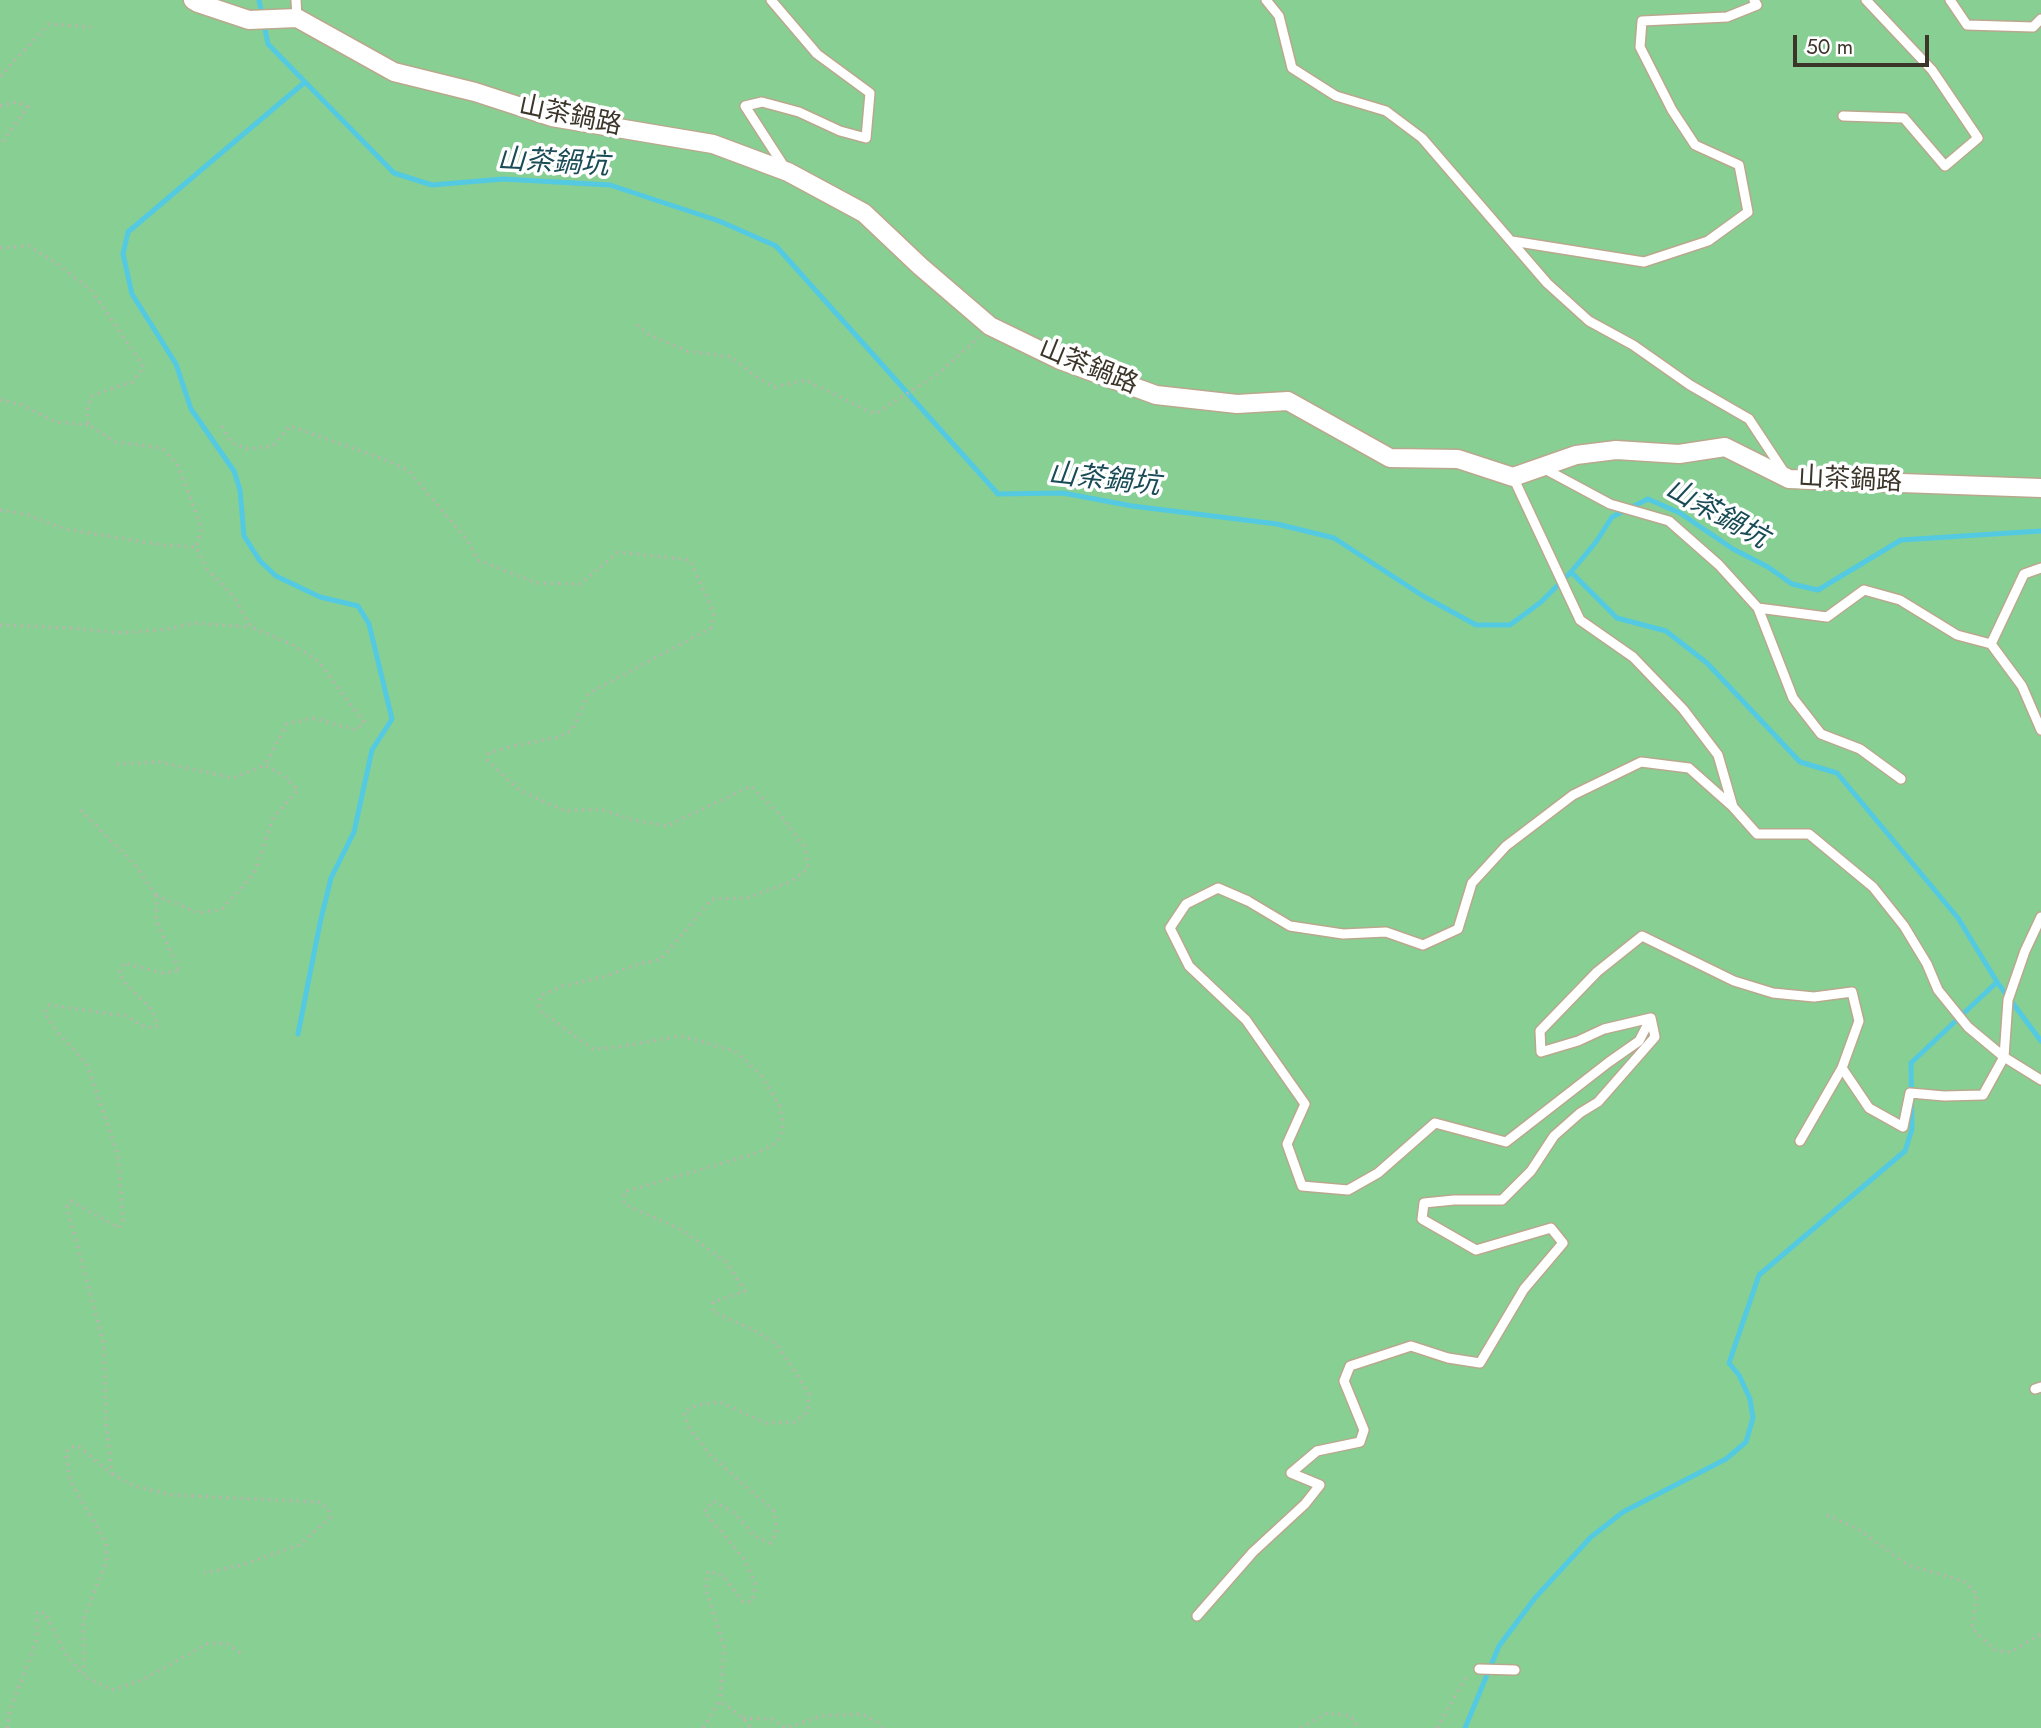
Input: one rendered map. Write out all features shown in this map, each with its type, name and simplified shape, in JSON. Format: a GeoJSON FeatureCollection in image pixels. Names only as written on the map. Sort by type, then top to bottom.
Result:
{"type":"FeatureCollection","features":[{"type":"Feature","properties":{"kind":"street","name":"山茶鍋路"},"geometry":{"type":"LineString","coordinates":[[193,0],[249,20],[275,19],[296,9],[394,72],[475,92],[552,117],[713,144],[788,172],[864,213],[990,326],[1059,360],[1156,394],[1237,404],[1288,401],[1390,458],[1458,459],[1513,477],[1576,455],[1616,450],[1679,454],[1725,447],[1789,479],[2041,488]]}},
{"type":"Feature","properties":{"kind":"lane"},"geometry":{"type":"LineString","coordinates":[[771,0],[817,54],[870,93],[866,138],[840,131],[799,112],[762,102],[745,106],[788,172]]}},
{"type":"Feature","properties":{"kind":"lane"},"geometry":{"type":"LineString","coordinates":[[1266,0],[1279,16],[1293,68],[1336,96],[1386,111],[1422,138],[1547,283],[1589,321],[1633,345],[1690,385],[1749,419],[1789,479]]}},
{"type":"Feature","properties":{"kind":"lane"},"geometry":{"type":"LineString","coordinates":[[1512,241],[1644,262],[1708,241],[1748,212],[1739,165],[1695,145],[1672,110],[1640,47],[1642,21],[1727,17],[1757,5],[1754,0]]}},
{"type":"Feature","properties":{"kind":"lane"},"geometry":{"type":"LineString","coordinates":[[1843,116],[1903,118],[1945,166],[1978,138],[1932,70],[1866,0]]}},
{"type":"Feature","properties":{"kind":"lane"},"geometry":{"type":"LineString","coordinates":[[1950,0],[1967,25],[2032,27],[2041,19]]}},
{"type":"Feature","properties":{"kind":"lane"},"geometry":{"type":"LineString","coordinates":[[1541,467],[1613,505],[1669,521],[1719,565],[1758,608],[1793,698],[1821,734],[1860,749],[1901,779]]}},
{"type":"Feature","properties":{"kind":"lane"},"geometry":{"type":"LineString","coordinates":[[1513,477],[1580,620],[1633,657],[1683,709],[1718,755],[1733,807]]}},
{"type":"Feature","properties":{"kind":"lane"},"geometry":{"type":"LineString","coordinates":[[1991,644],[2024,574],[2041,568]]}},
{"type":"Feature","properties":{"kind":"lane"},"geometry":{"type":"LineString","coordinates":[[1758,608],[1827,617],[1864,590],[1900,600],[1957,635],[1991,644],[2022,686],[2041,730]]}},
{"type":"Feature","properties":{"kind":"lane"},"geometry":{"type":"LineString","coordinates":[[1651,1018],[1639,1041],[1506,1142],[1435,1123],[1378,1173],[1348,1190],[1302,1186],[1287,1144],[1305,1104],[1246,1020],[1189,966],[1170,928],[1186,904],[1218,888],[1248,901],[1290,926],[1343,934],[1386,932],[1423,944],[1458,929],[1472,883],[1506,846],[1573,795],[1641,762],[1689,768],[1733,807],[1757,834],[1809,834],[1873,887],[1904,926],[1927,964],[1938,990],[1968,1027],[2004,1057],[2041,1080]]}},
{"type":"Feature","properties":{"kind":"lane"},"geometry":{"type":"LineString","coordinates":[[1842,1068],[1869,1108],[1903,1127],[1910,1093],[1983,1095],[2004,1057],[2008,1000],[2025,951],[2041,917]]}},
{"type":"Feature","properties":{"kind":"lane"},"geometry":{"type":"LineString","coordinates":[[1651,1018],[1604,1029],[1578,1041],[1541,1052],[1540,1031],[1597,972],[1642,936],[1734,981],[1773,993],[1814,997],[1852,992],[1858,1021],[1842,1068],[1800,1141]]}},
{"type":"Feature","properties":{"kind":"lane"},"geometry":{"type":"LineString","coordinates":[[1197,1616],[1253,1552],[1305,1504],[1320,1485],[1292,1473],[1317,1451],[1360,1442],[1364,1430],[1344,1381],[1349,1366],[1411,1346],[1448,1358],[1480,1363],[1524,1289],[1563,1243],[1551,1228],[1476,1250],[1422,1219],[1424,1203],[1502,1200],[1531,1171],[1554,1136],[1580,1113],[1598,1102],[1655,1037],[1651,1018]]}},
{"type":"Feature","properties":{"kind":"lane"},"geometry":{"type":"LineString","coordinates":[[1479,1669],[1515,1670]]}},
{"type":"Feature","properties":{"kind":"path"},"geometry":{"type":"LineString","coordinates":[[0,76],[49,24],[91,27]]}},
{"type":"Feature","properties":{"kind":"path"},"geometry":{"type":"LineString","coordinates":[[0,106],[16,102],[28,107],[0,145]]}},
{"type":"Feature","properties":{"kind":"path"},"geometry":{"type":"LineString","coordinates":[[0,248],[29,246],[92,291],[144,367],[132,382],[93,395],[87,406],[88,425]]}},
{"type":"Feature","properties":{"kind":"path"},"geometry":{"type":"LineString","coordinates":[[637,324],[648,334],[686,351],[731,357],[761,380],[775,387],[805,380],[876,414],[938,374],[990,326]]}},
{"type":"Feature","properties":{"kind":"path"},"geometry":{"type":"LineString","coordinates":[[0,400],[22,405],[56,422],[88,425],[117,442],[162,448],[178,466],[202,528],[196,547],[207,569],[233,597],[251,627]]}},
{"type":"Feature","properties":{"kind":"path"},"geometry":{"type":"LineString","coordinates":[[222,426],[230,441],[246,449],[273,446],[290,426],[389,461],[409,471],[468,541],[478,560],[537,583],[580,584],[618,552],[690,560],[715,613],[711,628],[589,693],[572,730],[559,737],[489,753],[487,760],[519,790],[565,811],[600,809],[633,820],[667,826],[751,786],[781,816],[805,847],[808,869],[790,882],[747,898],[712,899],[661,959],[563,986],[540,996],[539,1010],[593,1049],[681,1036],[736,1051],[760,1074],[780,1106],[783,1128],[777,1143],[754,1154],[624,1192],[624,1204],[682,1230],[726,1262],[745,1292],[713,1302],[713,1312],[754,1329],[776,1345],[809,1394],[808,1410],[795,1422],[766,1423],[720,1402],[697,1405],[684,1412],[689,1428],[710,1455],[774,1511],[777,1532],[771,1543],[756,1537],[734,1513],[714,1501],[704,1511],[744,1559],[757,1585],[752,1602],[744,1601],[723,1576],[708,1571],[706,1589],[724,1647],[720,1701],[703,1728]]}},
{"type":"Feature","properties":{"kind":"path"},"geometry":{"type":"LineString","coordinates":[[0,510],[25,514],[65,529],[162,545],[196,547]]}},
{"type":"Feature","properties":{"kind":"path"},"geometry":{"type":"LineString","coordinates":[[0,625],[122,633],[194,624],[251,627],[291,644],[318,661],[364,722],[356,730],[313,718],[287,724],[265,765],[233,778],[159,762],[117,764]]}},
{"type":"Feature","properties":{"kind":"path"},"geometry":{"type":"LineString","coordinates":[[81,810],[136,866],[157,896],[200,913],[222,909],[254,874],[273,818],[298,790],[283,775],[265,765]]}},
{"type":"Feature","properties":{"kind":"path"},"geometry":{"type":"LineString","coordinates":[[112,1474],[106,1424],[104,1345],[67,1208],[71,1201],[119,1228],[122,1220],[118,1155],[87,1064],[59,1034],[44,1012],[49,1006],[126,1016],[147,1028],[158,1026],[153,1011],[125,983],[119,973],[124,963],[163,973],[180,971],[156,921],[157,896]]}},
{"type":"Feature","properties":{"kind":"path"},"geometry":{"type":"LineString","coordinates":[[84,1676],[83,1620],[107,1561],[106,1543],[70,1480],[66,1453],[71,1447],[78,1446],[112,1474],[134,1486],[172,1495],[318,1502],[329,1509],[330,1518],[299,1545],[242,1565],[204,1573]]}},
{"type":"Feature","properties":{"kind":"path"},"geometry":{"type":"LineString","coordinates":[[1827,1515],[1858,1529],[1908,1565],[1964,1581],[1977,1594],[1972,1629],[1996,1651],[2011,1652],[2041,1634]]}},
{"type":"Feature","properties":{"kind":"path"},"geometry":{"type":"LineString","coordinates":[[7,1728],[10,1710],[37,1640],[37,1612],[45,1613],[66,1654],[84,1676],[113,1690],[142,1680],[208,1644],[226,1643],[244,1655]]}},
{"type":"Feature","properties":{"kind":"path"},"geometry":{"type":"LineString","coordinates":[[1437,1728],[1469,1672],[1479,1669]]}},
{"type":"Feature","properties":{"kind":"path"},"geometry":{"type":"LineString","coordinates":[[720,1701],[743,1718],[751,1728]]}},
{"type":"Feature","properties":{"kind":"path"},"geometry":{"type":"LineString","coordinates":[[1301,1728],[1326,1713],[1351,1716],[1359,1728]]}},
{"type":"Feature","properties":{"kind":"path"},"geometry":{"type":"LineString","coordinates":[[743,1718],[772,1719],[786,1728],[821,1716],[862,1714],[882,1728]]}},
{"type":"Feature","properties":{"kind":"green space"},"geometry":{"type":"Polygon","coordinates":[[[0,0],[2041,0],[2041,1728],[0,1728],[0,0]]]}},
{"type":"Feature","properties":{"kind":"waterway","name":"山茶鍋坑"},"geometry":{"type":"LineString","coordinates":[[259,0],[268,44],[394,173],[432,185],[503,179],[610,185],[719,221],[776,246],[998,494],[1063,493],[1132,506],[1277,524],[1334,538],[1423,596],[1476,625],[1510,625],[1541,602],[1571,572],[1596,542],[1612,517],[1648,499],[1680,513],[1792,584],[1818,590],[1901,540],[2041,531]]}},
{"type":"Feature","properties":{"kind":"waterway"},"geometry":{"type":"LineString","coordinates":[[298,1034],[331,878],[354,832],[372,750],[392,719],[369,624],[358,606],[320,597],[276,576],[260,561],[244,536],[240,490],[234,471],[191,409],[176,364],[132,294],[123,254],[128,232],[305,82]]}},
{"type":"Feature","properties":{"kind":"waterway"},"geometry":{"type":"LineString","coordinates":[[1571,572],[1617,618],[1666,631],[1707,663],[1800,762],[1837,773],[1958,918],[1997,982],[2041,1041]]}},
{"type":"Feature","properties":{"kind":"waterway"},"geometry":{"type":"LineString","coordinates":[[1465,1728],[1499,1646],[1535,1598],[1591,1537],[1623,1512],[1726,1459],[1746,1442],[1753,1418],[1750,1399],[1739,1375],[1729,1363],[1759,1275],[1905,1151],[1912,1129],[1911,1063],[1997,982]]}}]}
